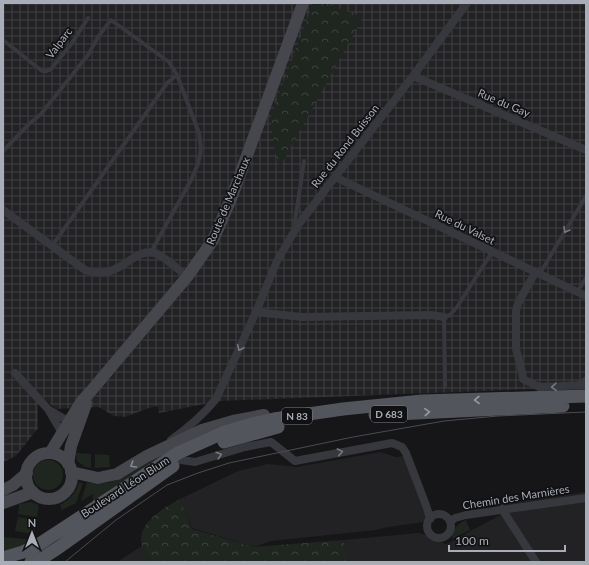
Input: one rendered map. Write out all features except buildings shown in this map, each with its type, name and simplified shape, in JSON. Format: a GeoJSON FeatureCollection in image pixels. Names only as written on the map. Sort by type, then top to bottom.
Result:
{"type":"FeatureCollection","features":[{"type":"Feature","properties":{"kind":"main road","name":"Route de Marchaux"},"geometry":{"type":"LineString","coordinates":[[50,453],[80,402],[91,391],[187,277],[213,240],[231,199],[303,3]]}},
{"type":"Feature","properties":{"kind":"main road","name":"Route de Marchaux"},"geometry":{"type":"LineString","coordinates":[[70,468],[71,446],[91,391]]}},
{"type":"Feature","properties":{"kind":"main road","name":"D 683"},"geometry":{"type":"LineString","coordinates":[[70,468],[98,478],[117,474],[147,456],[202,430],[233,421],[274,414],[422,402],[586,396]]}},
{"type":"Feature","properties":{"kind":"main road","name":"D 683"},"geometry":{"type":"LineString","coordinates":[[31,562],[44,557],[58,548],[181,460],[229,440],[276,427],[356,416],[586,405]]}},
{"type":"Feature","properties":{"kind":"main road","name":"Boulevard Léon Blum"},"geometry":{"type":"LineString","coordinates":[[3,558],[23,552],[38,544],[178,453],[225,432],[274,419],[343,409]]}},
{"type":"Feature","properties":{"kind":"main road"},"geometry":{"type":"LineString","coordinates":[[50,453],[57,455],[63,458],[70,468],[72,478],[70,485],[62,495],[56,498],[45,498],[34,492],[29,487],[26,473],[28,467],[37,457],[50,453]]}},
{"type":"Feature","properties":{"kind":"main road","name":"Boulevard Léon Blum"},"geometry":{"type":"LineString","coordinates":[[9,562],[38,551],[125,493],[181,460]]}},
{"type":"Feature","properties":{"kind":"main road"},"geometry":{"type":"LineString","coordinates":[[3,490],[13,485],[26,473]]}},
{"type":"Feature","properties":{"kind":"main road"},"geometry":{"type":"LineString","coordinates":[[3,503],[34,492]]}},
{"type":"Feature","properties":{"kind":"street","name":"Rue du Rond Buisson"},"geometry":{"type":"LineString","coordinates":[[147,456],[189,427],[202,416],[216,399],[277,262],[298,225],[413,76],[467,3]]}},
{"type":"Feature","properties":{"kind":"street","name":"Rue du Gay"},"geometry":{"type":"LineString","coordinates":[[413,76],[586,150]]}},
{"type":"Feature","properties":{"kind":"street","name":"Rue du Valset"},"geometry":{"type":"LineString","coordinates":[[335,177],[586,296]]}},
{"type":"Feature","properties":{"kind":"street"},"geometry":{"type":"LineString","coordinates":[[3,210],[51,246],[91,273],[105,273],[113,271],[134,257],[151,252],[164,258],[187,277]]}},
{"type":"Feature","properties":{"kind":"street"},"geometry":{"type":"LineString","coordinates":[[537,274],[518,303],[516,311],[516,349],[523,380],[539,387],[586,385]]}},
{"type":"Feature","properties":{"kind":"street"},"geometry":{"type":"LineString","coordinates":[[256,312],[302,317],[431,315],[444,317]]}},
{"type":"Feature","properties":{"kind":"street"},"geometry":{"type":"LineString","coordinates":[[15,373],[48,409],[62,433]]}},
{"type":"Feature","properties":{"kind":"street"},"geometry":{"type":"LineString","coordinates":[[48,409],[68,421],[72,428],[71,446]]}},
{"type":"Feature","properties":{"kind":"street"},"geometry":{"type":"LineString","coordinates":[[181,460],[195,462],[245,447],[271,442],[295,461],[392,443],[402,447],[406,453],[427,508],[430,519],[428,529],[431,534],[437,538],[447,535],[451,529],[450,522],[447,517],[442,514],[436,515],[430,519]]}},
{"type":"Feature","properties":{"kind":"street","name":"Chemin des Marnières"},"geometry":{"type":"LineString","coordinates":[[450,522],[455,518],[466,515],[586,498]]}},
{"type":"Feature","properties":{"kind":"street"},"geometry":{"type":"LineString","coordinates":[[502,509],[536,562]]}},
{"type":"Feature","properties":{"kind":"lane","name":"Valparc"},"geometry":{"type":"LineString","coordinates":[[3,40],[42,72],[47,72],[72,43],[88,18]]}},
{"type":"Feature","properties":{"kind":"lane"},"geometry":{"type":"LineString","coordinates":[[3,151],[30,123],[41,114],[88,55],[98,37],[111,20],[169,62],[177,75],[199,133],[201,149],[198,164],[191,180],[151,252]]}},
{"type":"Feature","properties":{"kind":"lane"},"geometry":{"type":"LineString","coordinates":[[51,246],[168,82],[177,75]]}},
{"type":"Feature","properties":{"kind":"lane"},"geometry":{"type":"LineString","coordinates":[[293,234],[304,161]]}},
{"type":"Feature","properties":{"kind":"lane"},"geometry":{"type":"LineString","coordinates":[[537,274],[586,196]]}},
{"type":"Feature","properties":{"kind":"lane"},"geometry":{"type":"LineString","coordinates":[[445,386],[444,317],[450,315],[457,307],[492,252]]}},
{"type":"Feature","properties":{"kind":"lane"},"geometry":{"type":"LineString","coordinates":[[578,292],[586,278]]}},
{"type":"Feature","properties":{"kind":"lane"},"geometry":{"type":"LineString","coordinates":[[574,386],[586,378]]}},
{"type":"Feature","properties":{"kind":"shaded area"},"geometry":{"type":"Polygon","coordinates":[[[3,3],[586,3],[586,387],[220,401],[159,413],[158,406],[125,417],[114,416],[99,407],[56,409],[38,393],[38,428],[16,456],[3,462],[3,3]]]}},
{"type":"Feature","properties":{"kind":"shaded area"},"geometry":{"type":"Polygon","coordinates":[[[380,452],[396,457],[405,456],[422,499],[426,518],[423,522],[376,530],[271,541],[254,547],[192,528],[180,499],[238,471],[268,464],[297,467],[380,452]]]}},
{"type":"Feature","properties":{"kind":"shaded area"},"geometry":{"type":"Polygon","coordinates":[[[586,492],[586,562],[349,562],[343,540],[418,533],[444,543],[445,545],[502,514],[496,505],[586,492]]]}},
{"type":"Feature","properties":{"kind":"shaded area"},"geometry":{"type":"Polygon","coordinates":[[[142,546],[151,562],[117,562],[142,546]]]}},
{"type":"Feature","properties":{"kind":"green space"},"geometry":{"type":"Polygon","coordinates":[[[313,3],[325,3],[363,17],[281,165],[277,162],[270,118],[313,3]]]}},
{"type":"Feature","properties":{"kind":"green space"},"geometry":{"type":"Polygon","coordinates":[[[242,424],[92,505],[93,494],[81,501],[87,482],[110,482],[120,479],[167,451],[242,424]]]}},
{"type":"Feature","properties":{"kind":"green space"},"geometry":{"type":"Polygon","coordinates":[[[76,453],[91,454],[91,468],[85,467],[77,461],[76,453]]]}},
{"type":"Feature","properties":{"kind":"green space"},"geometry":{"type":"Polygon","coordinates":[[[95,454],[109,455],[110,467],[95,468],[95,454]]]}},
{"type":"Feature","properties":{"kind":"green space"},"geometry":{"type":"Polygon","coordinates":[[[48,460],[59,464],[63,475],[59,486],[48,490],[37,486],[33,475],[37,464],[48,460]]]}},
{"type":"Feature","properties":{"kind":"green space"},"geometry":{"type":"Polygon","coordinates":[[[79,482],[83,483],[76,503],[62,510],[60,505],[72,495],[79,482]]]}},
{"type":"Feature","properties":{"kind":"green space"},"geometry":{"type":"Polygon","coordinates":[[[180,499],[192,529],[254,547],[343,540],[349,562],[151,562],[142,546],[141,538],[143,530],[153,517],[180,499]]]}},
{"type":"Feature","properties":{"kind":"green space"},"geometry":{"type":"Polygon","coordinates":[[[31,502],[39,505],[37,517],[18,514],[19,504],[31,502]]]}},
{"type":"Feature","properties":{"kind":"green space"},"geometry":{"type":"Polygon","coordinates":[[[18,517],[36,520],[34,534],[15,531],[18,517]]]}},
{"type":"Feature","properties":{"kind":"green space"},"geometry":{"type":"Polygon","coordinates":[[[466,520],[470,530],[452,539],[456,527],[466,520]]]}},
{"type":"Feature","properties":{"kind":"green space"},"geometry":{"type":"Polygon","coordinates":[[[3,537],[25,539],[37,542],[3,555],[3,537]]]}},
{"type":"Feature","properties":{"kind":"tram line"},"geometry":{"type":"LineString","coordinates":[[65,562],[116,520],[167,485],[229,463],[353,437],[444,421],[498,416],[586,412]]}}]}
